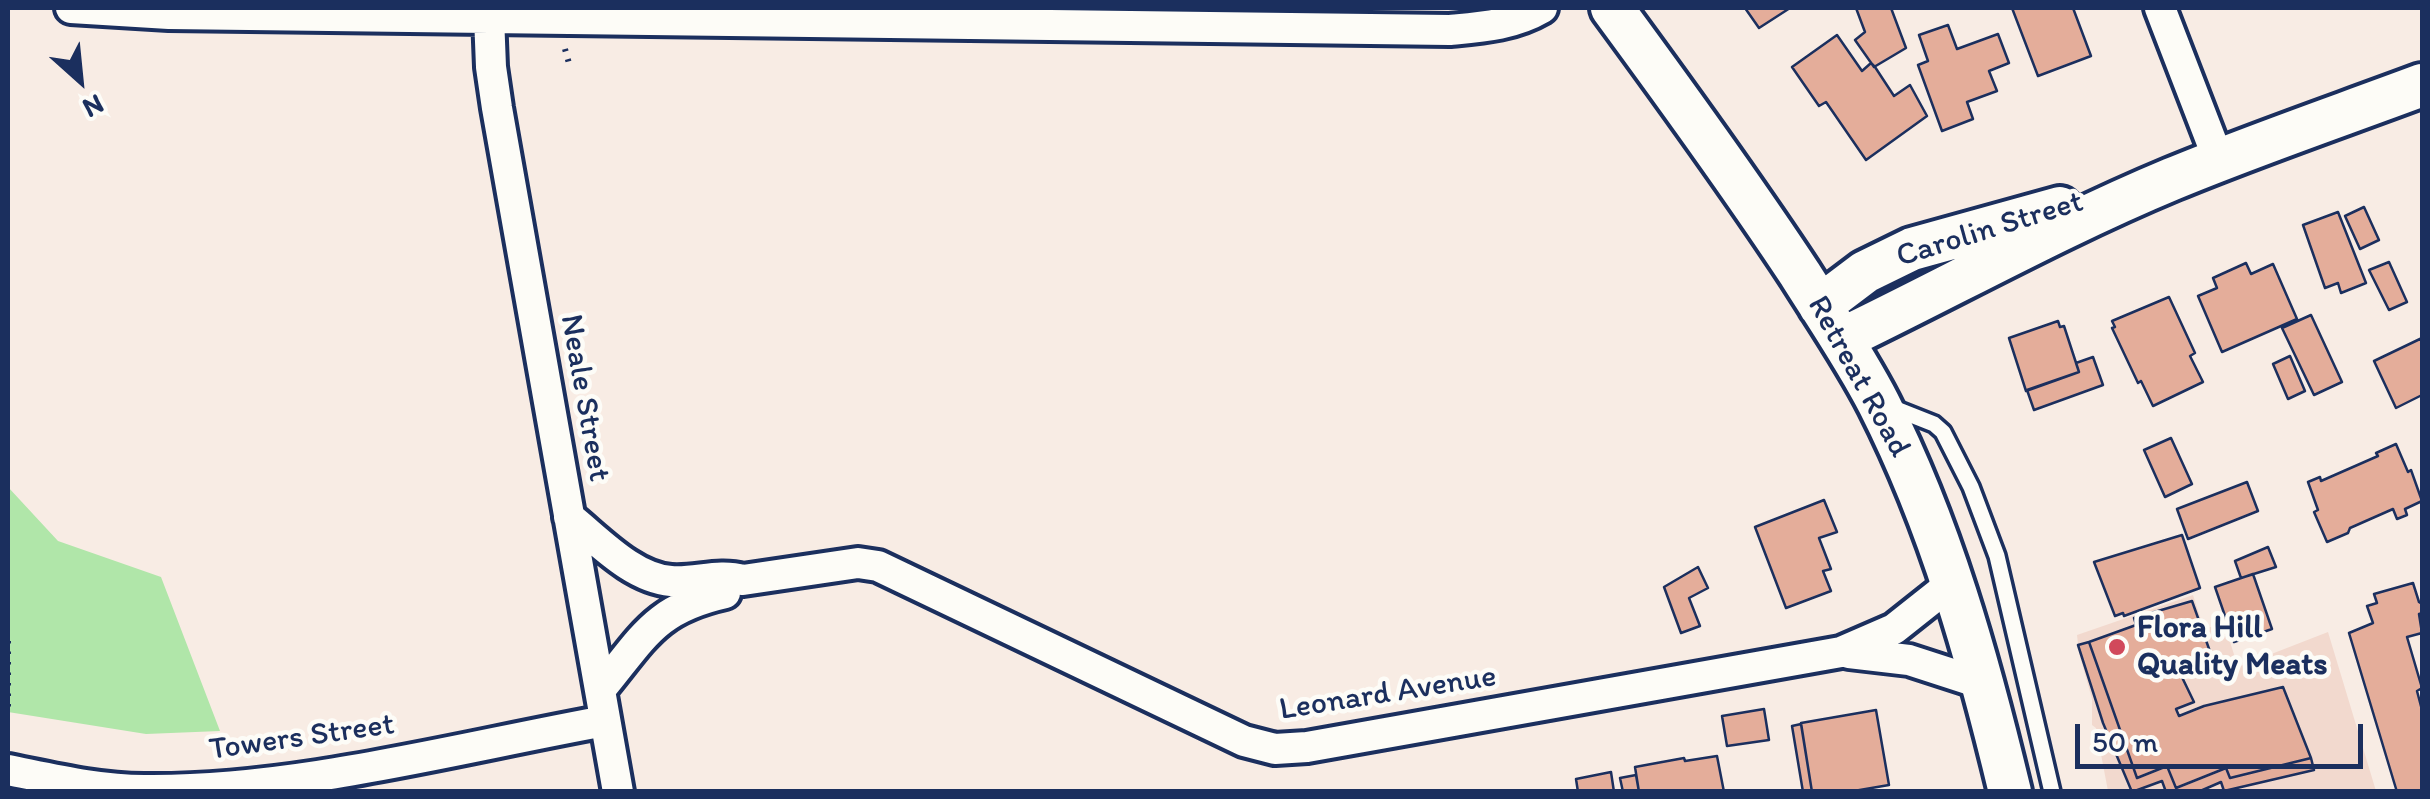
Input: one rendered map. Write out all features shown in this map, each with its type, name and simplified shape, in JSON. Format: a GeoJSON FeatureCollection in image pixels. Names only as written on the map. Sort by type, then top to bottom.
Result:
{"type":"FeatureCollection","features":[{"type":"Feature","properties":{"kind":"street"},"geometry":{"type":"LineString","coordinates":[[71,8],[169,14],[1450,30],[1492,26],[1542,8]]}},
{"type":"Feature","properties":{"kind":"street"},"geometry":{"type":"LineString","coordinates":[[1296,27],[1340,8]]}},
{"type":"Feature","properties":{"kind":"street","name":"Retreat Road"},"geometry":{"type":"LineString","coordinates":[[1612,8],[1755,206],[1878,402],[1908,464],[1952,583],[2010,792]]}},
{"type":"Feature","properties":{"kind":"street"},"geometry":{"type":"LineString","coordinates":[[2160,8],[2219,162]]}},
{"type":"Feature","properties":{"kind":"street","name":"Neale Street"},"geometry":{"type":"LineString","coordinates":[[488,16],[495,94],[618,792]]}},
{"type":"Feature","properties":{"kind":"street","name":"Carolin Street"},"geometry":{"type":"LineString","coordinates":[[1831,323],[1936,294],[1994,260],[2172,179],[2422,84]]}},
{"type":"Feature","properties":{"kind":"street","name":"Leonard Avenue"},"geometry":{"type":"LineString","coordinates":[[570,517],[618,556],[654,578],[692,581],[725,575],[743,580],[858,562],[897,572],[1244,741],[1275,749],[1841,652],[1878,639],[1952,583]]}},
{"type":"Feature","properties":{"kind":"street","name":"Leonard Avenue"},"geometry":{"type":"LineString","coordinates":[[600,690],[672,609],[732,591],[743,580]]}},
{"type":"Feature","properties":{"kind":"street","name":"Leonard Avenue"},"geometry":{"type":"LineString","coordinates":[[1841,652],[1909,660],[1983,684]]}},
{"type":"Feature","properties":{"kind":"street","name":"Towers Street"},"geometry":{"type":"LineString","coordinates":[[8,770],[98,787],[181,790],[370,766],[605,721]]}},
{"type":"Feature","properties":{"kind":"lane"},"geometry":{"type":"LineString","coordinates":[[1878,402],[1934,424],[1943,432],[1971,487],[1997,556],[2052,792]]}},
{"type":"Feature","properties":{"kind":"path"},"geometry":{"type":"LineString","coordinates":[[8,641],[8,711]]}},
{"type":"Feature","properties":{"kind":"shaded area"},"geometry":{"type":"Polygon","coordinates":[[[2193,595],[2204,629],[2224,623],[2238,667],[2328,632],[2376,791],[2108,791],[2077,635],[2193,595]]]}},
{"type":"Feature","properties":{"kind":"green space"},"geometry":{"type":"Polygon","coordinates":[[[8,487],[58,541],[161,577],[220,731],[146,734],[8,712],[8,487]]]}},
{"type":"Feature","properties":{"kind":"building"},"geometry":{"type":"Polygon","coordinates":[[[1745,8],[1790,8],[1759,28],[1745,8]]]}},
{"type":"Feature","properties":{"kind":"building"},"geometry":{"type":"Polygon","coordinates":[[[1856,8],[1891,8],[1906,48],[1874,67],[1855,40],[1865,32],[1856,8]]]}},
{"type":"Feature","properties":{"kind":"building"},"geometry":{"type":"Polygon","coordinates":[[[2012,8],[2073,8],[2091,56],[2038,76],[2012,8]]]}},
{"type":"Feature","properties":{"kind":"building"},"geometry":{"type":"Polygon","coordinates":[[[1948,25],[1957,49],[1998,34],[2009,63],[1989,71],[1997,91],[1967,102],[1973,119],[1942,131],[1918,65],[1928,61],[1919,35],[1948,25]]]}},
{"type":"Feature","properties":{"kind":"building"},"geometry":{"type":"Polygon","coordinates":[[[1837,35],[1862,71],[1871,63],[1894,96],[1910,85],[1927,116],[1866,160],[1826,102],[1819,106],[1792,67],[1837,35]]]}},
{"type":"Feature","properties":{"kind":"building"},"geometry":{"type":"Polygon","coordinates":[[[2364,207],[2379,240],[2360,249],[2345,216],[2364,207]]]}},
{"type":"Feature","properties":{"kind":"building"},"geometry":{"type":"Polygon","coordinates":[[[2338,212],[2366,283],[2341,293],[2338,283],[2325,288],[2303,225],[2338,212]]]}},
{"type":"Feature","properties":{"kind":"building"},"geometry":{"type":"Polygon","coordinates":[[[2389,262],[2407,302],[2389,310],[2369,270],[2389,262]]]}},
{"type":"Feature","properties":{"kind":"building"},"geometry":{"type":"Polygon","coordinates":[[[2246,263],[2251,274],[2273,264],[2297,319],[2222,352],[2198,296],[2217,288],[2213,278],[2246,263]]]}},
{"type":"Feature","properties":{"kind":"building"},"geometry":{"type":"Polygon","coordinates":[[[2169,297],[2195,353],[2190,356],[2203,382],[2153,406],[2141,381],[2138,383],[2112,321],[2169,297]]]}},
{"type":"Feature","properties":{"kind":"building"},"geometry":{"type":"Polygon","coordinates":[[[2311,315],[2342,382],[2314,395],[2282,328],[2311,315]]]}},
{"type":"Feature","properties":{"kind":"building"},"geometry":{"type":"Polygon","coordinates":[[[2058,321],[2060,327],[2064,326],[2079,372],[2026,391],[2009,338],[2058,321]]]}},
{"type":"Feature","properties":{"kind":"building"},"geometry":{"type":"Polygon","coordinates":[[[2422,338],[2422,395],[2396,408],[2374,361],[2422,338]]]}},
{"type":"Feature","properties":{"kind":"building"},"geometry":{"type":"Polygon","coordinates":[[[2290,356],[2305,391],[2288,399],[2273,364],[2290,356]]]}},
{"type":"Feature","properties":{"kind":"building"},"geometry":{"type":"Polygon","coordinates":[[[2093,357],[2103,385],[2034,410],[2027,390],[2079,372],[2076,363],[2093,357]]]}},
{"type":"Feature","properties":{"kind":"building"},"geometry":{"type":"Polygon","coordinates":[[[2171,438],[2192,484],[2165,497],[2144,450],[2171,438]]]}},
{"type":"Feature","properties":{"kind":"building"},"geometry":{"type":"Polygon","coordinates":[[[2396,444],[2422,501],[2405,509],[2407,515],[2397,519],[2393,509],[2327,542],[2314,512],[2318,510],[2308,482],[2320,477],[2321,481],[2396,444]]]}},
{"type":"Feature","properties":{"kind":"building"},"geometry":{"type":"Polygon","coordinates":[[[2247,482],[2258,511],[2188,539],[2177,509],[2247,482]]]}},
{"type":"Feature","properties":{"kind":"building"},"geometry":{"type":"Polygon","coordinates":[[[1824,500],[1837,532],[1819,538],[1831,569],[1823,571],[1831,591],[1786,608],[1755,527],[1824,500]]]}},
{"type":"Feature","properties":{"kind":"building"},"geometry":{"type":"Polygon","coordinates":[[[2182,535],[2200,588],[2115,616],[2094,562],[2182,535]]]}},
{"type":"Feature","properties":{"kind":"building"},"geometry":{"type":"Polygon","coordinates":[[[2268,547],[2276,567],[2241,578],[2235,561],[2268,547]]]}},
{"type":"Feature","properties":{"kind":"building"},"geometry":{"type":"Polygon","coordinates":[[[1698,567],[1708,588],[1689,598],[1700,626],[1681,633],[1664,587],[1698,567]]]}},
{"type":"Feature","properties":{"kind":"building"},"geometry":{"type":"Polygon","coordinates":[[[2253,574],[2272,629],[2234,642],[2215,587],[2253,574]]]}},
{"type":"Feature","properties":{"kind":"building"},"geometry":{"type":"Polygon","coordinates":[[[2413,583],[2422,604],[2422,633],[2407,637],[2422,688],[2417,691],[2422,710],[2422,792],[2397,792],[2349,633],[2373,623],[2367,606],[2377,603],[2374,594],[2413,583]]]}},
{"type":"Feature","properties":{"kind":"building"},"geometry":{"type":"Polygon","coordinates":[[[2192,601],[2213,660],[2179,671],[2194,702],[2176,709],[2179,716],[2283,687],[2311,758],[2230,778],[2226,768],[2176,788],[2167,766],[2137,778],[2089,642],[2136,625],[2134,618],[2192,601]]]}},
{"type":"Feature","properties":{"kind":"building"},"geometry":{"type":"Polygon","coordinates":[[[2089,642],[2137,778],[2167,766],[2176,788],[2226,768],[2230,778],[2311,758],[2314,770],[2224,791],[2221,782],[2198,792],[2166,792],[2162,781],[2132,792],[2103,723],[2078,645],[2089,642]]]}},
{"type":"Feature","properties":{"kind":"building"},"geometry":{"type":"Polygon","coordinates":[[[1764,709],[1769,740],[1727,746],[1722,716],[1764,709]]]}},
{"type":"Feature","properties":{"kind":"building"},"geometry":{"type":"Polygon","coordinates":[[[1876,710],[1889,785],[1848,792],[1812,792],[1801,723],[1876,710]]]}},
{"type":"Feature","properties":{"kind":"building"},"geometry":{"type":"Polygon","coordinates":[[[1801,724],[1812,792],[1803,792],[1792,726],[1801,724]]]}},
{"type":"Feature","properties":{"kind":"building"},"geometry":{"type":"Polygon","coordinates":[[[1717,756],[1724,792],[1639,792],[1635,767],[1717,756]]]}},
{"type":"Feature","properties":{"kind":"building"},"geometry":{"type":"Polygon","coordinates":[[[1611,772],[1614,792],[1578,792],[1576,779],[1611,772]]]}},
{"type":"Feature","properties":{"kind":"building"},"geometry":{"type":"Polygon","coordinates":[[[1636,775],[1639,792],[1623,792],[1620,778],[1636,775]]]}},
{"type":"Feature","properties":{"kind":"place","name":"Flora Hill Quality Meats"},"geometry":{"type":"Point","coordinates":[2117,647]}}]}
